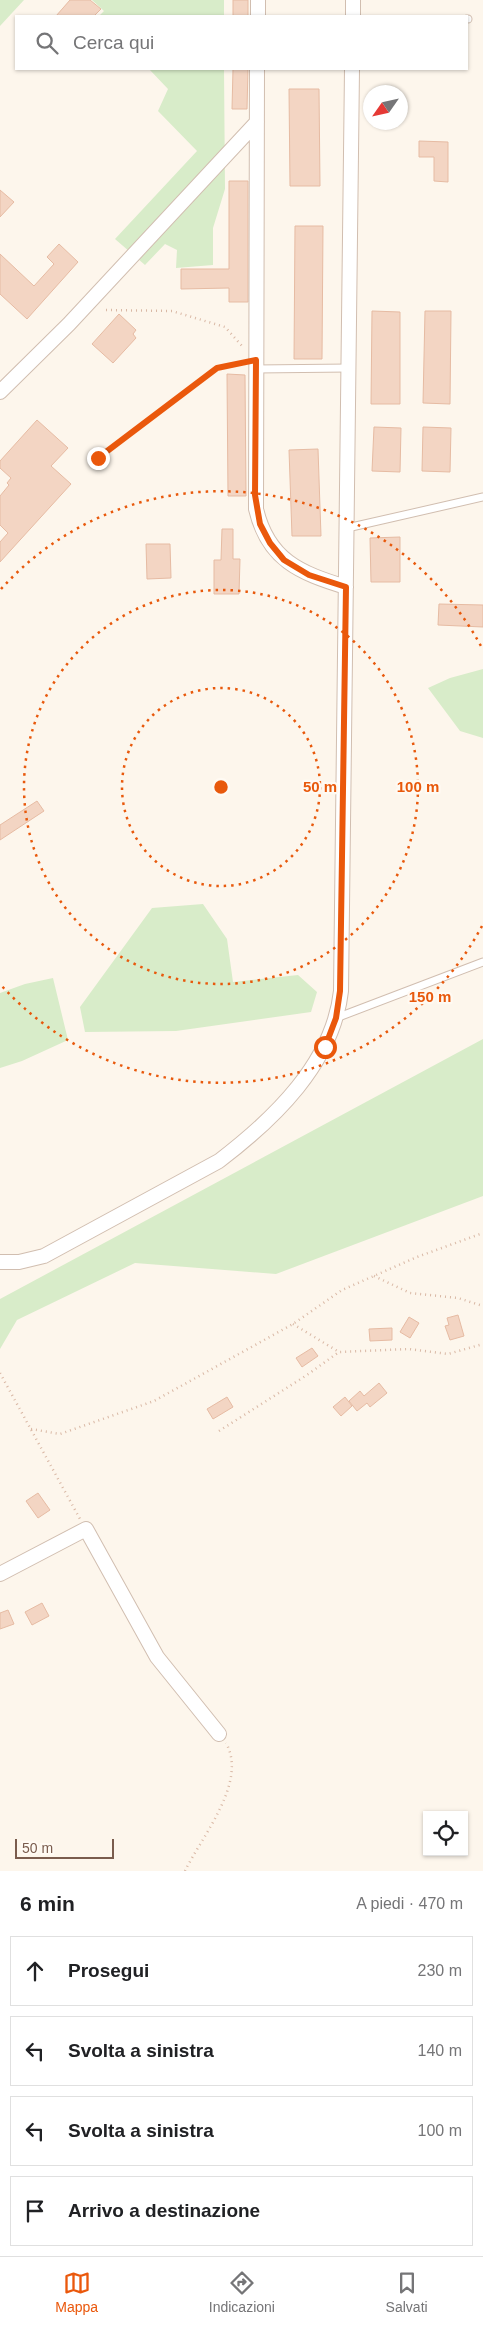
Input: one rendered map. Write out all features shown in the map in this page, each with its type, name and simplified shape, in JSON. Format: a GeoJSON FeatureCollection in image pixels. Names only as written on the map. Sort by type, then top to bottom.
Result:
{"type":"FeatureCollection","features":[{"type":"Feature","properties":{"kind":"street"},"geometry":{"type":"LineString","coordinates":[[258,0],[258,15]]}},
{"type":"Feature","properties":{"kind":"street"},"geometry":{"type":"LineString","coordinates":[[353,0],[353,15]]}},
{"type":"Feature","properties":{"kind":"street"},"geometry":{"type":"LineString","coordinates":[[257,70],[255,495],[260,524],[270,543],[284,560],[309,575],[346,587]]}},
{"type":"Feature","properties":{"kind":"street"},"geometry":{"type":"LineString","coordinates":[[0,1262],[19,1262],[44,1256],[219,1161],[263,1123],[297,1087],[325,1047],[336,1018],[341,981],[352,70]]}},
{"type":"Feature","properties":{"kind":"street"},"geometry":{"type":"LineString","coordinates":[[0,392],[69,324],[257,122]]}},
{"type":"Feature","properties":{"kind":"street"},"geometry":{"type":"LineString","coordinates":[[0,1574],[86,1529],[157,1657],[219,1734]]}},
{"type":"Feature","properties":{"kind":"lane"},"geometry":{"type":"LineString","coordinates":[[256,365],[349,368]]}},
{"type":"Feature","properties":{"kind":"lane"},"geometry":{"type":"LineString","coordinates":[[347,528],[483,497]]}},
{"type":"Feature","properties":{"kind":"lane"},"geometry":{"type":"LineString","coordinates":[[336,1018],[483,962]]}},
{"type":"Feature","properties":{"kind":"path"},"geometry":{"type":"LineString","coordinates":[[106,310],[172,311],[225,327],[256,365]]}},
{"type":"Feature","properties":{"kind":"path"},"geometry":{"type":"LineString","coordinates":[[98,458],[217,368],[256,365]]}},
{"type":"Feature","properties":{"kind":"path"},"geometry":{"type":"LineString","coordinates":[[31,1429],[60,1434],[154,1401],[292,1324],[342,1290],[483,1233]]}},
{"type":"Feature","properties":{"kind":"path"},"geometry":{"type":"LineString","coordinates":[[374,1276],[410,1292],[458,1298],[483,1306]]}},
{"type":"Feature","properties":{"kind":"path"},"geometry":{"type":"LineString","coordinates":[[292,1324],[339,1352],[409,1349],[448,1354],[483,1344]]}},
{"type":"Feature","properties":{"kind":"path"},"geometry":{"type":"LineString","coordinates":[[219,1431],[307,1376],[339,1352]]}},
{"type":"Feature","properties":{"kind":"path"},"geometry":{"type":"LineString","coordinates":[[0,1373],[86,1529]]}},
{"type":"Feature","properties":{"kind":"path"},"geometry":{"type":"LineString","coordinates":[[185,1871],[213,1820],[231,1781],[232,1757],[227,1744],[219,1734]]}},
{"type":"Feature","properties":{"kind":"green space"},"geometry":{"type":"Polygon","coordinates":[[[0,0],[24,0],[0,26],[0,0]]]}},
{"type":"Feature","properties":{"kind":"green space"},"geometry":{"type":"Polygon","coordinates":[[[92,0],[224,0],[224,15],[100,15],[104,11],[92,0]]]}},
{"type":"Feature","properties":{"kind":"green space"},"geometry":{"type":"Polygon","coordinates":[[[150,70],[224,70],[225,189],[213,228],[213,265],[176,268],[177,250],[165,244],[145,265],[115,239],[197,151],[158,111],[168,89],[150,70]]]}},
{"type":"Feature","properties":{"kind":"green space"},"geometry":{"type":"Polygon","coordinates":[[[483,669],[483,738],[460,731],[428,688],[450,678],[483,669]]]}},
{"type":"Feature","properties":{"kind":"green space"},"geometry":{"type":"Polygon","coordinates":[[[203,904],[227,939],[233,982],[298,975],[317,992],[311,1012],[176,1031],[85,1032],[80,1007],[152,908],[203,904]]]}},
{"type":"Feature","properties":{"kind":"green space"},"geometry":{"type":"Polygon","coordinates":[[[53,978],[68,1040],[22,1061],[0,1068],[0,993],[25,984],[53,978]]]}},
{"type":"Feature","properties":{"kind":"green space"},"geometry":{"type":"Polygon","coordinates":[[[483,1039],[483,1196],[276,1274],[135,1263],[17,1320],[0,1349],[0,1299],[483,1039]]]}},
{"type":"Feature","properties":{"kind":"building"},"geometry":{"type":"Polygon","coordinates":[[[70,0],[90,0],[101,9],[95,15],[57,15],[70,0]]]}},
{"type":"Feature","properties":{"kind":"building"},"geometry":{"type":"Polygon","coordinates":[[[233,0],[248,0],[248,15],[233,15],[233,0]]]}},
{"type":"Feature","properties":{"kind":"building"},"geometry":{"type":"Polygon","coordinates":[[[233,70],[248,70],[247,109],[232,109],[233,70]]]}},
{"type":"Feature","properties":{"kind":"building"},"geometry":{"type":"Polygon","coordinates":[[[289,89],[319,89],[320,186],[290,186],[289,89]]]}},
{"type":"Feature","properties":{"kind":"building"},"geometry":{"type":"Polygon","coordinates":[[[419,141],[448,142],[448,182],[434,181],[434,157],[419,157],[419,141]]]}},
{"type":"Feature","properties":{"kind":"building"},"geometry":{"type":"Polygon","coordinates":[[[229,181],[248,181],[248,302],[229,302],[229,288],[181,289],[181,269],[229,269],[229,181]]]}},
{"type":"Feature","properties":{"kind":"building"},"geometry":{"type":"Polygon","coordinates":[[[0,190],[14,202],[0,217],[0,190]]]}},
{"type":"Feature","properties":{"kind":"building"},"geometry":{"type":"Polygon","coordinates":[[[295,226],[323,226],[322,359],[294,359],[295,226]]]}},
{"type":"Feature","properties":{"kind":"building"},"geometry":{"type":"Polygon","coordinates":[[[59,244],[78,262],[27,319],[0,294],[0,254],[34,286],[54,264],[47,257],[59,244]]]}},
{"type":"Feature","properties":{"kind":"building"},"geometry":{"type":"Polygon","coordinates":[[[372,311],[400,312],[400,404],[371,404],[372,311]]]}},
{"type":"Feature","properties":{"kind":"building"},"geometry":{"type":"Polygon","coordinates":[[[425,311],[451,311],[450,404],[423,403],[425,311]]]}},
{"type":"Feature","properties":{"kind":"building"},"geometry":{"type":"Polygon","coordinates":[[[119,314],[136,330],[133,334],[136,338],[113,363],[92,344],[119,314]]]}},
{"type":"Feature","properties":{"kind":"building"},"geometry":{"type":"Polygon","coordinates":[[[227,374],[245,375],[246,496],[228,496],[227,374]]]}},
{"type":"Feature","properties":{"kind":"building"},"geometry":{"type":"Polygon","coordinates":[[[37,420],[68,448],[51,466],[71,484],[0,562],[0,542],[8,533],[0,525],[0,496],[9,485],[7,483],[11,478],[0,468],[0,461],[37,420]]]}},
{"type":"Feature","properties":{"kind":"building"},"geometry":{"type":"Polygon","coordinates":[[[374,427],[401,428],[400,472],[372,471],[374,427]]]}},
{"type":"Feature","properties":{"kind":"building"},"geometry":{"type":"Polygon","coordinates":[[[423,427],[451,428],[450,472],[422,471],[423,427]]]}},
{"type":"Feature","properties":{"kind":"building"},"geometry":{"type":"Polygon","coordinates":[[[318,449],[321,536],[292,536],[289,450],[318,449]]]}},
{"type":"Feature","properties":{"kind":"building"},"geometry":{"type":"Polygon","coordinates":[[[222,529],[233,529],[233,559],[240,559],[239,594],[214,594],[214,560],[221,560],[222,529]]]}},
{"type":"Feature","properties":{"kind":"building"},"geometry":{"type":"Polygon","coordinates":[[[400,537],[400,582],[371,582],[370,538],[400,537]]]}},
{"type":"Feature","properties":{"kind":"building"},"geometry":{"type":"Polygon","coordinates":[[[146,544],[170,544],[171,578],[147,579],[146,544]]]}},
{"type":"Feature","properties":{"kind":"building"},"geometry":{"type":"Polygon","coordinates":[[[439,604],[483,605],[483,627],[438,625],[439,604]]]}},
{"type":"Feature","properties":{"kind":"building"},"geometry":{"type":"Polygon","coordinates":[[[37,801],[44,811],[0,840],[0,825],[37,801]]]}},
{"type":"Feature","properties":{"kind":"building"},"geometry":{"type":"Polygon","coordinates":[[[458,1315],[464,1336],[450,1340],[445,1326],[449,1325],[447,1318],[458,1315]]]}},
{"type":"Feature","properties":{"kind":"building"},"geometry":{"type":"Polygon","coordinates":[[[409,1317],[419,1323],[410,1338],[400,1332],[409,1317]]]}},
{"type":"Feature","properties":{"kind":"building"},"geometry":{"type":"Polygon","coordinates":[[[392,1328],[392,1340],[370,1341],[369,1329],[392,1328]]]}},
{"type":"Feature","properties":{"kind":"building"},"geometry":{"type":"Polygon","coordinates":[[[312,1348],[318,1356],[302,1367],[296,1358],[312,1348]]]}},
{"type":"Feature","properties":{"kind":"building"},"geometry":{"type":"Polygon","coordinates":[[[379,1383],[387,1393],[370,1407],[367,1403],[357,1411],[349,1401],[360,1391],[364,1396],[379,1383]]]}},
{"type":"Feature","properties":{"kind":"building"},"geometry":{"type":"Polygon","coordinates":[[[227,1397],[233,1407],[213,1419],[207,1409],[227,1397]]]}},
{"type":"Feature","properties":{"kind":"building"},"geometry":{"type":"Polygon","coordinates":[[[345,1397],[352,1406],[341,1416],[333,1407],[345,1397]]]}},
{"type":"Feature","properties":{"kind":"building"},"geometry":{"type":"Polygon","coordinates":[[[38,1493],[50,1510],[38,1518],[26,1501],[38,1493]]]}},
{"type":"Feature","properties":{"kind":"building"},"geometry":{"type":"Polygon","coordinates":[[[42,1603],[49,1616],[32,1625],[25,1612],[42,1603]]]}},
{"type":"Feature","properties":{"kind":"building"},"geometry":{"type":"Polygon","coordinates":[[[8,1610],[14,1624],[0,1629],[0,1613],[8,1610]]]}},
{"type":"Feature","properties":{"kind":"route"},"geometry":{"type":"LineString","coordinates":[[98,458],[217,368],[256,360],[255,495],[260,524],[270,543],[284,560],[309,575],[346,587],[340,991],[336,1018],[325,1047]]}}]}
